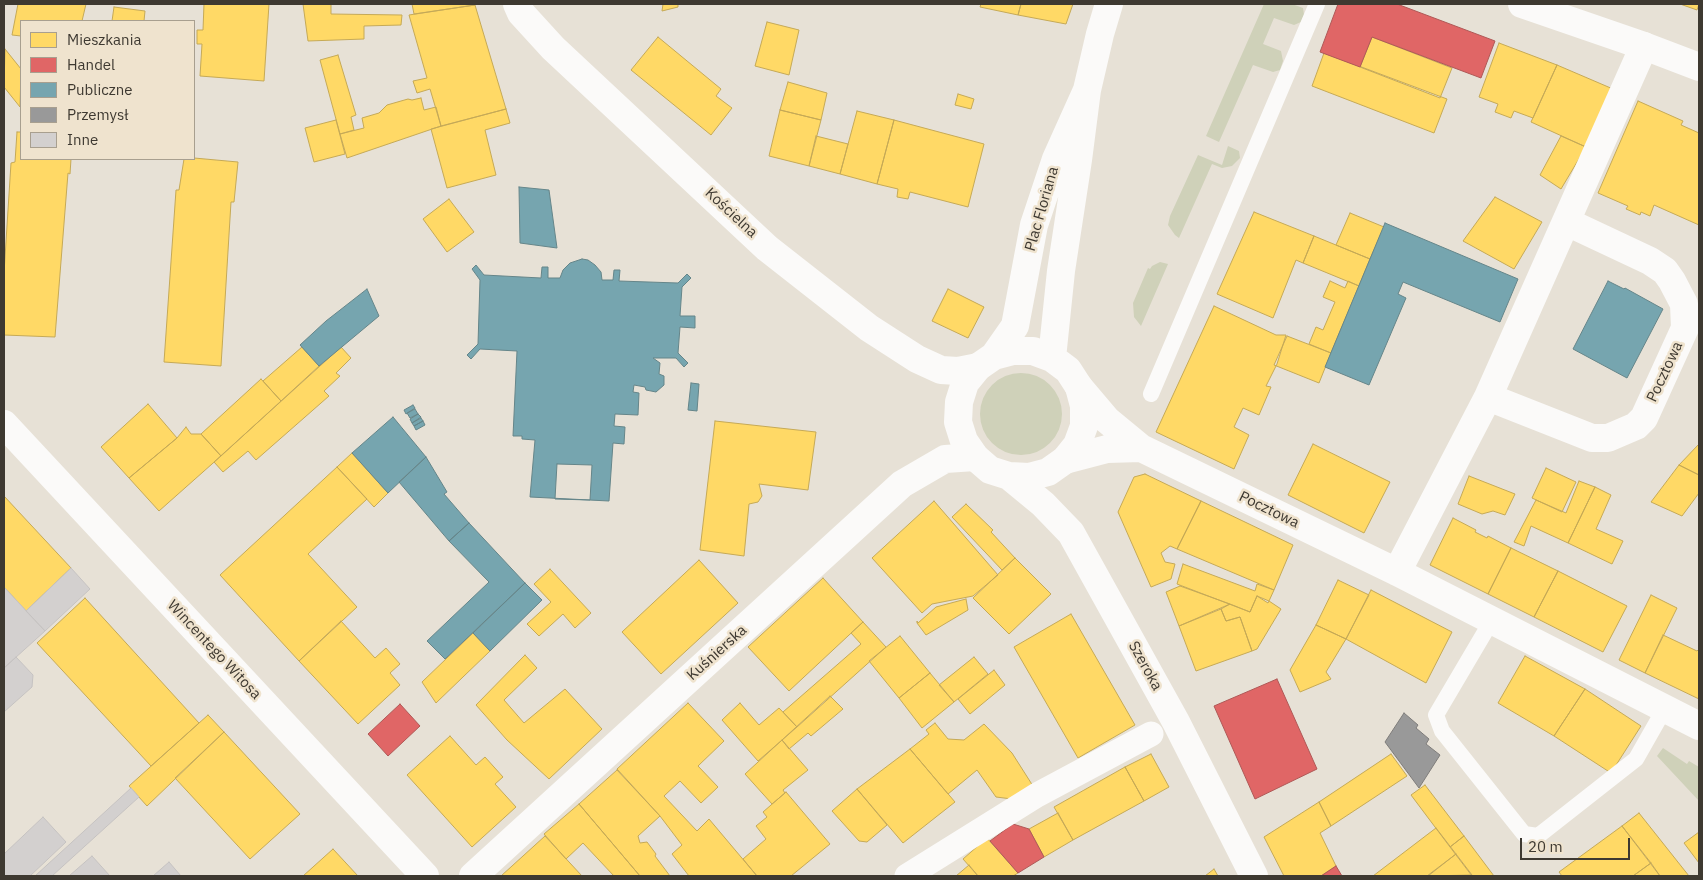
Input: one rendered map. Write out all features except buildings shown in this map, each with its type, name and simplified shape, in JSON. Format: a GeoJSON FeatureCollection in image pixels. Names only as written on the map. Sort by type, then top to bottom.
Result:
{"type":"FeatureCollection","features":[{"type":"Feature","properties":{"kind":"street","name":"Kościelna"},"geometry":{"type":"LineString","coordinates":[[517,4],[521,13],[554,48],[767,248],[869,328],[916,359],[941,370],[958,371],[986,362]]}},
{"type":"Feature","properties":{"kind":"street","name":"Plac Floriana"},"geometry":{"type":"LineString","coordinates":[[1052,358],[1061,271],[1078,160],[1086,90],[1109,4]]}},
{"type":"Feature","properties":{"kind":"street"},"geometry":{"type":"LineString","coordinates":[[1522,4],[1699,67]]}},
{"type":"Feature","properties":{"kind":"street"},"geometry":{"type":"LineString","coordinates":[[1397,572],[1488,397],[1644,46]]}},
{"type":"Feature","properties":{"kind":"street","name":"Plac Floriana"},"geometry":{"type":"LineString","coordinates":[[986,362],[1015,326],[1034,226],[1056,159],[1086,90]]}},
{"type":"Feature","properties":{"kind":"street","name":"Pocztowa"},"geometry":{"type":"LineString","coordinates":[[1488,397],[1592,438],[1608,438],[1636,426],[1644,418],[1685,328],[1684,304],[1665,271],[1650,261],[1567,222]]}},
{"type":"Feature","properties":{"kind":"street"},"geometry":{"type":"LineString","coordinates":[[1014,351],[1033,351],[1052,358],[1068,370],[1079,387],[1084,406],[1084,426],[1077,445],[1065,460],[1048,472],[1029,477],[1009,476],[990,470],[975,458],[964,441],[958,422],[959,402],[965,383],[986,362],[1014,351]]}},
{"type":"Feature","properties":{"kind":"street","name":"Pocztowa"},"geometry":{"type":"LineString","coordinates":[[1079,387],[1107,420],[1141,448],[1397,572],[1699,726]]}},
{"type":"Feature","properties":{"kind":"street","name":"Wincentego Witosa"},"geometry":{"type":"LineString","coordinates":[[4,424],[425,876]]}},
{"type":"Feature","properties":{"kind":"street","name":"Pocztowa"},"geometry":{"type":"LineString","coordinates":[[1065,460],[1107,449],[1141,448]]}},
{"type":"Feature","properties":{"kind":"street","name":"Kuśnierska"},"geometry":{"type":"LineString","coordinates":[[474,876],[902,484],[945,459],[975,458]]}},
{"type":"Feature","properties":{"kind":"street","name":"Szeroka"},"geometry":{"type":"LineString","coordinates":[[1009,476],[1043,504],[1071,532],[1176,722],[1254,876]]}},
{"type":"Feature","properties":{"kind":"street"},"geometry":{"type":"LineString","coordinates":[[907,876],[1037,795],[1151,734]]}},
{"type":"Feature","properties":{"kind":"lane"},"geometry":{"type":"LineString","coordinates":[[1151,394],[1317,4]]}},
{"type":"Feature","properties":{"kind":"lane"},"geometry":{"type":"LineString","coordinates":[[1492,620],[1436,715],[1442,732],[1524,834],[1538,836],[1636,759],[1665,708]]}},
{"type":"Feature","properties":{"kind":"green space"},"geometry":{"type":"Polygon","coordinates":[[[1264,4],[1292,4],[1303,8],[1304,15],[1301,22],[1294,25],[1274,18],[1263,44],[1281,51],[1283,61],[1280,70],[1273,72],[1253,65],[1219,142],[1206,136],[1264,4]]]}},
{"type":"Feature","properties":{"kind":"green space"},"geometry":{"type":"Polygon","coordinates":[[[1228,146],[1239,151],[1240,158],[1232,166],[1222,168],[1212,164],[1179,238],[1168,225],[1170,216],[1198,155],[1222,165],[1228,146]]]}},
{"type":"Feature","properties":{"kind":"green space"},"geometry":{"type":"Polygon","coordinates":[[[1160,262],[1168,264],[1141,326],[1134,317],[1133,303],[1148,268],[1150,269],[1160,262]]]}},
{"type":"Feature","properties":{"kind":"green space"},"geometry":{"type":"Polygon","coordinates":[[[1021,373],[1037,376],[1050,385],[1059,398],[1062,414],[1059,430],[1050,443],[1037,452],[1021,455],[1005,452],[992,443],[983,430],[980,414],[983,398],[992,385],[1005,376],[1021,373]]]}},
{"type":"Feature","properties":{"kind":"green space"},"geometry":{"type":"Polygon","coordinates":[[[1663,748],[1687,764],[1689,761],[1699,767],[1699,801],[1657,756],[1663,748]]]}}]}
